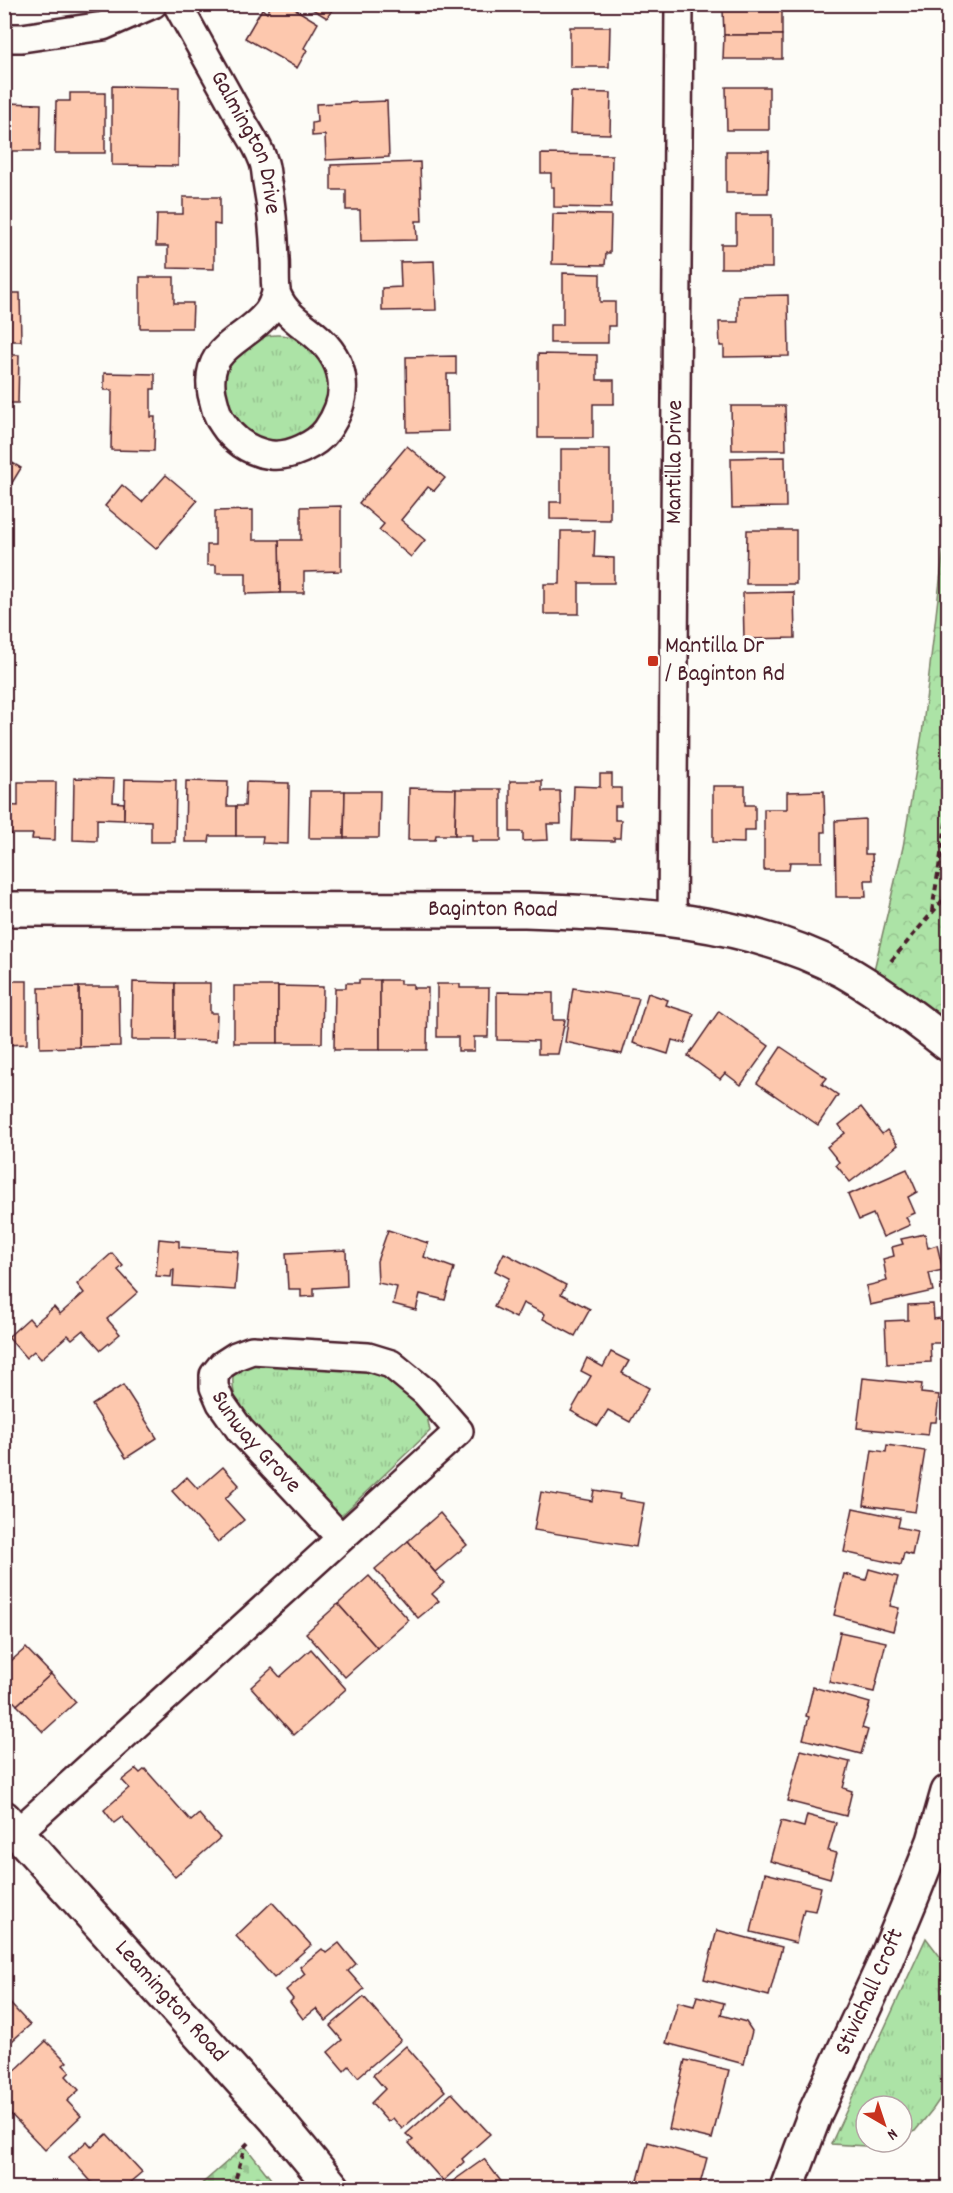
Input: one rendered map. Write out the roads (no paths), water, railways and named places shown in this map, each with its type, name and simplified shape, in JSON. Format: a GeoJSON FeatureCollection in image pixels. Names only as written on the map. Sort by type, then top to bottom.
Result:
{"type":"FeatureCollection","features":[{"type":"Feature","properties":{"kind":"street"},"geometry":{"type":"LineString","coordinates":[[4,38],[22,38],[103,26],[153,4]]}},
{"type":"Feature","properties":{"kind":"street","name":"Galmington Drive"},"geometry":{"type":"LineString","coordinates":[[177,4],[263,161],[273,216],[276,293]]}},
{"type":"Feature","properties":{"kind":"street","name":"Mantilla Drive"},"geometry":{"type":"LineString","coordinates":[[672,920],[679,4]]}},
{"type":"Feature","properties":{"kind":"street"},"geometry":{"type":"LineString","coordinates":[[276,293],[285,310],[301,326],[314,334],[334,356],[344,386],[341,404],[323,435],[297,450],[272,455],[255,451],[229,433],[215,407],[212,382],[215,362],[224,349],[264,317],[276,293]]}},
{"type":"Feature","properties":{"kind":"street","name":"Baginton Road"},"geometry":{"type":"LineString","coordinates":[[4,909],[524,910],[601,913],[672,920],[726,929],[786,945],[843,971],[870,987],[948,1044]]}},
{"type":"Feature","properties":{"kind":"street","name":"Sunway Grove"},"geometry":{"type":"LineString","coordinates":[[11,1825],[340,1537],[459,1431],[425,1392],[392,1364],[368,1357],[252,1350],[236,1356],[222,1365],[214,1375],[214,1387],[228,1416],[340,1537]]}},
{"type":"Feature","properties":{"kind":"street","name":"Stivichall Croft"},"geometry":{"type":"LineString","coordinates":[[787,2188],[816,2111],[909,1905],[934,1841],[948,1792]]}},
{"type":"Feature","properties":{"kind":"street","name":"Leamington Road"},"geometry":{"type":"LineString","coordinates":[[11,1825],[275,2118],[333,2188]]}},
{"type":"Feature","properties":{"kind":"place","name":"Mantilla Dr / Baginton Rd"},"geometry":{"type":"Point","coordinates":[653,661]}}]}
